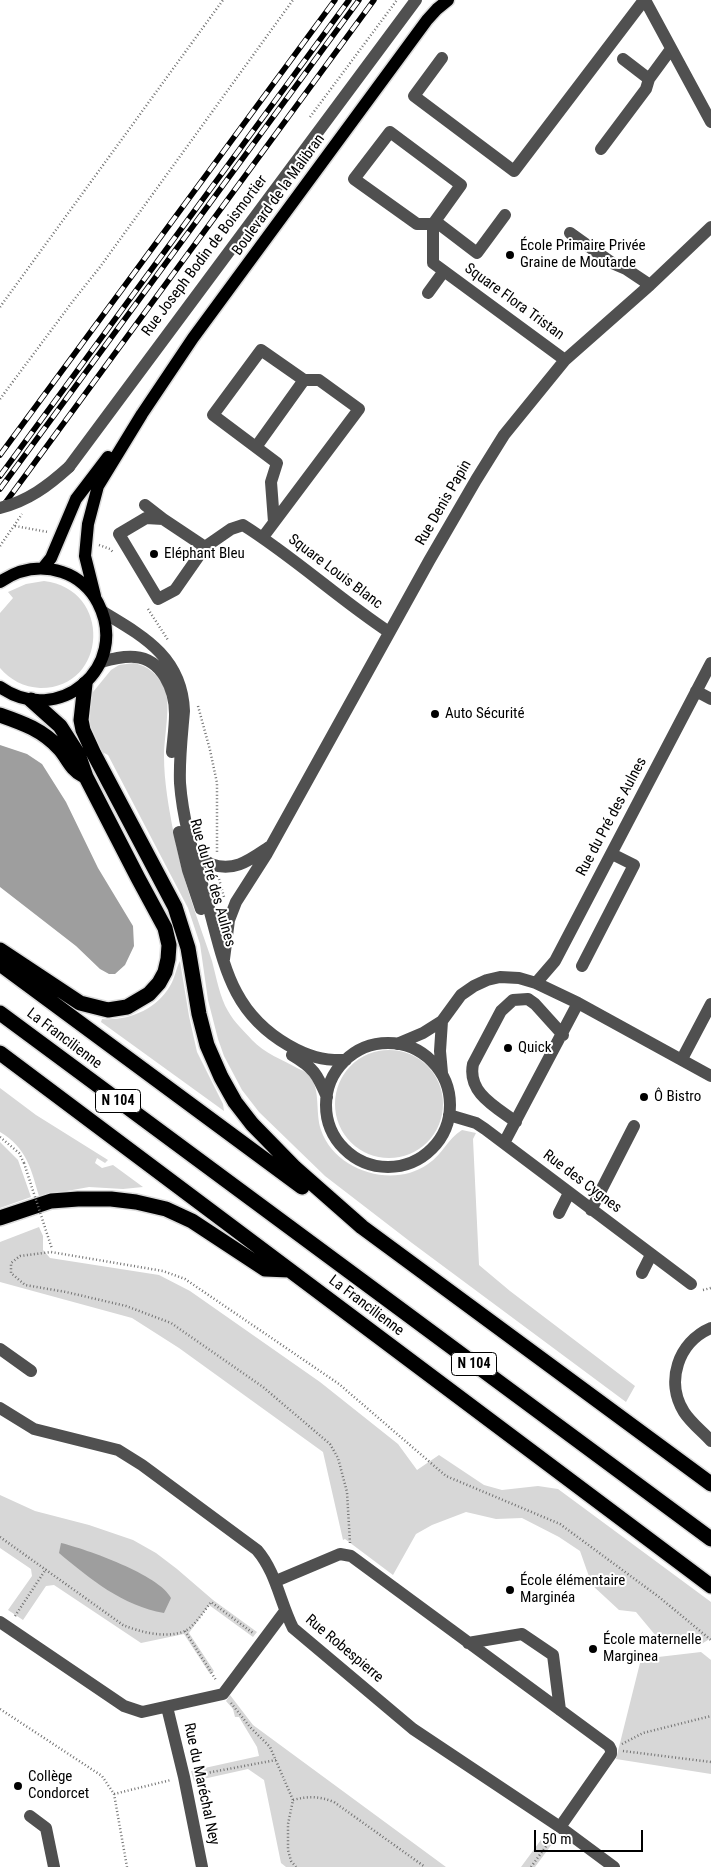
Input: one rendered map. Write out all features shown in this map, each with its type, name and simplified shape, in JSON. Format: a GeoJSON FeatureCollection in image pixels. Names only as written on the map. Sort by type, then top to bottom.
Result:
{"type":"FeatureCollection","features":[{"type":"Feature","properties":{"kind":"highway"},"geometry":{"type":"LineString","coordinates":[[84,684],[81,720],[83,730],[182,925],[192,964],[194,990],[203,1032],[220,1077],[235,1102],[269,1143],[321,1192],[362,1227],[711,1484]]}},
{"type":"Feature","properties":{"kind":"highway"},"geometry":{"type":"LineString","coordinates":[[0,950],[71,998],[101,1010],[120,1009],[137,1002],[155,989],[163,976],[169,953],[165,928],[86,777],[78,754],[67,736],[52,718],[31,700]]}},
{"type":"Feature","properties":{"kind":"highway"},"geometry":{"type":"LineString","coordinates":[[0,715],[36,728],[61,750],[75,771],[86,777]]}},
{"type":"Feature","properties":{"kind":"highway"},"geometry":{"type":"LineString","coordinates":[[0,964],[334,1210],[362,1227]]}},
{"type":"Feature","properties":{"kind":"highway","name":"La Francilienne"},"geometry":{"type":"LineString","coordinates":[[0,1013],[711,1539]]}},
{"type":"Feature","properties":{"kind":"highway","name":"La Francilienne"},"geometry":{"type":"LineString","coordinates":[[0,1053],[711,1586]]}},
{"type":"Feature","properties":{"kind":"highway"},"geometry":{"type":"LineString","coordinates":[[0,1218],[51,1201],[103,1199],[136,1202],[166,1209],[192,1221],[265,1269],[289,1270]]}},
{"type":"Feature","properties":{"kind":"main road","name":"Boulevard de la Malibran"},"geometry":{"type":"LineString","coordinates":[[95,596],[86,556],[88,524],[98,486],[142,414],[193,338],[436,9],[448,0]]}},
{"type":"Feature","properties":{"kind":"main road","name":"Boulevard de la Malibran"},"geometry":{"type":"LineString","coordinates":[[43,568],[51,558],[76,498],[142,414]]}},
{"type":"Feature","properties":{"kind":"main road"},"geometry":{"type":"LineString","coordinates":[[0,582],[20,571],[43,568],[72,576],[87,587],[95,596],[103,612],[106,625],[106,637],[101,662],[94,674],[73,692],[60,698],[45,701],[19,698],[0,687]]}},
{"type":"Feature","properties":{"kind":"street","name":"Rue Joseph Bodin de Boismortier"},"geometry":{"type":"LineString","coordinates":[[0,508],[42,490],[69,467],[416,0]]}},
{"type":"Feature","properties":{"kind":"street"},"geometry":{"type":"LineString","coordinates":[[442,58],[414,96],[514,171],[644,0],[711,122]]}},
{"type":"Feature","properties":{"kind":"street"},"geometry":{"type":"LineString","coordinates":[[601,149],[646,89],[649,79],[671,50]]}},
{"type":"Feature","properties":{"kind":"street"},"geometry":{"type":"LineString","coordinates":[[623,59],[649,79]]}},
{"type":"Feature","properties":{"kind":"street"},"geometry":{"type":"LineString","coordinates":[[433,224],[461,185],[390,132],[354,179],[417,224],[433,224],[439,224],[477,253],[506,215]]}},
{"type":"Feature","properties":{"kind":"street","name":"Square Flora Tristan"},"geometry":{"type":"LineString","coordinates":[[433,224],[433,264],[566,360]]}},
{"type":"Feature","properties":{"kind":"street","name":"Rue Denis Papin"},"geometry":{"type":"LineString","coordinates":[[224,959],[227,927],[232,909],[271,845],[389,632],[504,435],[566,360],[711,228]]}},
{"type":"Feature","properties":{"kind":"street"},"geometry":{"type":"LineString","coordinates":[[570,233],[612,263],[626,269],[650,285]]}},
{"type":"Feature","properties":{"kind":"street","name":"Square Flora Tristan"},"geometry":{"type":"LineString","coordinates":[[428,293],[444,271]]}},
{"type":"Feature","properties":{"kind":"street"},"geometry":{"type":"LineString","coordinates":[[256,447],[304,380],[261,350],[213,415],[277,463],[272,482],[274,522]]}},
{"type":"Feature","properties":{"kind":"street","name":"Square Louis Blanc"},"geometry":{"type":"LineString","coordinates":[[263,537],[359,408],[318,380],[304,380]]}},
{"type":"Feature","properties":{"kind":"street"},"geometry":{"type":"LineString","coordinates":[[145,505],[204,547],[175,590],[158,599],[119,534],[146,518],[163,519]]}},
{"type":"Feature","properties":{"kind":"street","name":"Square Louis Blanc"},"geometry":{"type":"LineString","coordinates":[[204,547],[231,529],[243,525],[263,537],[389,632]]}},
{"type":"Feature","properties":{"kind":"street","name":"Rue du Pré des Aulnes"},"geometry":{"type":"LineString","coordinates":[[103,612],[150,642],[170,666],[180,685],[184,711],[180,781],[183,811],[190,844],[233,987],[257,1023],[278,1039],[303,1053],[329,1061],[346,1060]]}},
{"type":"Feature","properties":{"kind":"street","name":"Rue du Pré des Aulnes"},"geometry":{"type":"LineString","coordinates":[[101,662],[123,657],[141,658],[153,663],[167,680],[174,702],[173,778],[180,834],[188,870],[224,984],[234,1005],[245,1020],[262,1037],[308,1065],[316,1074],[327,1097]]}},
{"type":"Feature","properties":{"kind":"street","name":"Rue du Pré des Aulnes"},"geometry":{"type":"LineString","coordinates":[[536,983],[555,961],[711,663]]}},
{"type":"Feature","properties":{"kind":"street"},"geometry":{"type":"LineString","coordinates":[[696,691],[711,699]]}},
{"type":"Feature","properties":{"kind":"street","name":"Rue Denis Papin"},"geometry":{"type":"LineString","coordinates":[[190,844],[202,860],[225,867],[244,863],[271,845]]}},
{"type":"Feature","properties":{"kind":"street"},"geometry":{"type":"LineString","coordinates":[[582,966],[634,865],[612,854]]}},
{"type":"Feature","properties":{"kind":"street"},"geometry":{"type":"LineString","coordinates":[[396,1044],[442,1021],[462,995],[474,986],[500,977],[519,978],[536,983],[578,1004],[711,1076]]}},
{"type":"Feature","properties":{"kind":"street"},"geometry":{"type":"LineString","coordinates":[[516,1122],[482,1097],[475,1087],[471,1073],[473,1064],[497,1018],[501,1011],[513,1000],[528,999],[535,1004],[562,1035]]}},
{"type":"Feature","properties":{"kind":"street"},"geometry":{"type":"LineString","coordinates":[[504,1143],[578,1004]]}},
{"type":"Feature","properties":{"kind":"street"},"geometry":{"type":"LineString","coordinates":[[682,1059],[711,1004]]}},
{"type":"Feature","properties":{"kind":"street"},"geometry":{"type":"LineString","coordinates":[[442,1021],[440,1051],[442,1074],[450,1097],[449,1115],[441,1138],[425,1155],[403,1165],[379,1166],[357,1158],[339,1142],[328,1121],[327,1097],[333,1077],[353,1054],[378,1044],[406,1046],[425,1055],[442,1074]]}},
{"type":"Feature","properties":{"kind":"street","name":"Rue des Cygnes"},"geometry":{"type":"LineString","coordinates":[[449,1115],[476,1123],[691,1284]]}},
{"type":"Feature","properties":{"kind":"street"},"geometry":{"type":"LineString","coordinates":[[591,1210],[634,1126]]}},
{"type":"Feature","properties":{"kind":"street"},"geometry":{"type":"LineString","coordinates":[[559,1213],[569,1193]]}},
{"type":"Feature","properties":{"kind":"street"},"geometry":{"type":"LineString","coordinates":[[642,1273],[651,1255]]}},
{"type":"Feature","properties":{"kind":"street"},"geometry":{"type":"LineString","coordinates":[[711,1328],[696,1338],[683,1351],[675,1373],[676,1395],[685,1413],[711,1441]]}},
{"type":"Feature","properties":{"kind":"street"},"geometry":{"type":"LineString","coordinates":[[0,1349],[31,1371]]}},
{"type":"Feature","properties":{"kind":"street","name":"Rue Robespierre"},"geometry":{"type":"LineString","coordinates":[[0,1408],[34,1428],[118,1450],[142,1465],[257,1550],[264,1558],[276,1582],[285,1611],[293,1628],[413,1728],[560,1827],[614,1867]]}},
{"type":"Feature","properties":{"kind":"street"},"geometry":{"type":"LineString","coordinates":[[276,1582],[340,1554],[351,1556],[609,1746],[611,1754],[560,1827]]}},
{"type":"Feature","properties":{"kind":"street"},"geometry":{"type":"LineString","coordinates":[[4,1625],[124,1706],[142,1712],[223,1694],[285,1611]]}},
{"type":"Feature","properties":{"kind":"street"},"geometry":{"type":"LineString","coordinates":[[468,1643],[522,1634],[553,1656],[560,1710]]}},
{"type":"Feature","properties":{"kind":"street","name":"Rue du Maréchal Ney"},"geometry":{"type":"LineString","coordinates":[[167,1707],[184,1777],[202,1867]]}},
{"type":"Feature","properties":{"kind":"street"},"geometry":{"type":"LineString","coordinates":[[30,1816],[46,1828],[54,1867]]}},
{"type":"Feature","properties":{"kind":"path"},"geometry":{"type":"LineString","coordinates":[[0,307],[223,0]]}},
{"type":"Feature","properties":{"kind":"path"},"geometry":{"type":"LineString","coordinates":[[0,398],[72,300],[100,267],[293,0]]}},
{"type":"Feature","properties":{"kind":"path"},"geometry":{"type":"LineString","coordinates":[[0,1137],[19,1153],[24,1163],[51,1250]]}},
{"type":"Feature","properties":{"kind":"path"},"geometry":{"type":"LineString","coordinates":[[351,1556],[347,1492],[338,1458],[330,1444],[263,1387],[172,1323],[126,1306],[25,1285],[11,1274],[11,1263],[20,1256],[51,1250],[163,1271],[184,1279],[339,1384],[446,1476],[560,1524],[659,1597],[711,1640]]}},
{"type":"Feature","properties":{"kind":"path"},"geometry":{"type":"LineString","coordinates":[[0,1537],[123,1625],[140,1632],[169,1633],[185,1631],[196,1621],[211,1602],[262,1640]]}},
{"type":"Feature","properties":{"kind":"path"},"geometry":{"type":"LineString","coordinates":[[4,1625],[46,1569]]}},
{"type":"Feature","properties":{"kind":"path"},"geometry":{"type":"LineString","coordinates":[[185,1631],[212,1672],[223,1694],[250,1727],[270,1747],[293,1800],[288,1824],[288,1850],[291,1861],[296,1867]]}},
{"type":"Feature","properties":{"kind":"path"},"geometry":{"type":"LineString","coordinates":[[0,1709],[102,1776],[114,1794],[127,1867]]}},
{"type":"Feature","properties":{"kind":"path"},"geometry":{"type":"LineString","coordinates":[[611,1750],[643,1733],[711,1716]]}},
{"type":"Feature","properties":{"kind":"path"},"geometry":{"type":"LineString","coordinates":[[611,1750],[711,1762]]}},
{"type":"Feature","properties":{"kind":"path"},"geometry":{"type":"LineString","coordinates":[[114,1794],[184,1777],[276,1760]]}},
{"type":"Feature","properties":{"kind":"path"},"geometry":{"type":"LineString","coordinates":[[293,1800],[308,1796],[323,1797],[334,1802],[425,1867]]}},
{"type":"Feature","properties":{"kind":"path"},"geometry":{"type":"LineString","coordinates":[[531,1867],[560,1827]]}},
{"type":"Feature","properties":{"kind":"shaded area"},"geometry":{"type":"Polygon","coordinates":[[[44,581],[66,588],[82,601],[91,619],[93,638],[89,657],[79,673],[63,684],[40,688],[18,682],[0,668],[0,613],[13,598],[8,592],[26,584],[44,581]]]}},
{"type":"Feature","properties":{"kind":"shaded area"},"geometry":{"type":"Polygon","coordinates":[[[134,663],[144,666],[160,679],[167,695],[164,766],[174,835],[181,867],[212,961],[220,993],[230,1015],[262,1049],[306,1072],[310,1076],[316,1088],[321,1130],[328,1144],[339,1156],[352,1165],[367,1172],[382,1175],[398,1175],[414,1171],[433,1160],[457,1133],[462,1130],[476,1133],[473,1139],[479,1265],[510,1291],[635,1386],[626,1402],[325,1176],[259,1112],[242,1090],[224,1056],[218,1039],[208,1000],[200,944],[188,908],[108,755],[102,752],[94,742],[87,715],[93,692],[111,670],[119,665],[134,663]]]}},
{"type":"Feature","properties":{"kind":"shaded area"},"geometry":{"type":"Polygon","coordinates":[[[0,745],[27,754],[42,764],[66,802],[98,868],[133,926],[134,946],[125,965],[115,974],[109,974],[100,969],[76,946],[0,887],[0,745]]]}},
{"type":"Feature","properties":{"kind":"shaded area"},"geometry":{"type":"Polygon","coordinates":[[[180,961],[197,1052],[223,1104],[224,1111],[101,1022],[102,1019],[131,1016],[157,1002],[170,986],[180,961]]]}},
{"type":"Feature","properties":{"kind":"shaded area"},"geometry":{"type":"Polygon","coordinates":[[[389,1050],[410,1054],[427,1066],[439,1083],[443,1104],[439,1125],[427,1142],[410,1154],[389,1158],[368,1154],[351,1142],[339,1125],[335,1104],[339,1083],[351,1066],[368,1054],[389,1050]]]}},
{"type":"Feature","properties":{"kind":"shaded area"},"geometry":{"type":"Polygon","coordinates":[[[0,1088],[36,1115],[108,1160],[105,1163],[97,1158],[95,1163],[102,1168],[113,1165],[143,1187],[123,1189],[89,1187],[39,1196],[27,1160],[16,1145],[0,1132],[0,1088]]]}},
{"type":"Feature","properties":{"kind":"shaded area"},"geometry":{"type":"Polygon","coordinates":[[[0,1142],[18,1160],[31,1197],[0,1208],[0,1142]]]}},
{"type":"Feature","properties":{"kind":"shaded area"},"geometry":{"type":"Polygon","coordinates":[[[39,1227],[43,1236],[43,1250],[50,1258],[159,1275],[190,1291],[320,1382],[398,1444],[417,1470],[439,1455],[484,1485],[502,1490],[538,1486],[558,1489],[711,1602],[711,1638],[700,1645],[656,1636],[636,1612],[619,1610],[592,1585],[580,1551],[559,1537],[522,1518],[496,1519],[466,1512],[432,1525],[416,1534],[393,1575],[345,1539],[343,1540],[323,1452],[179,1348],[132,1318],[0,1282],[0,1242],[39,1227]]]}},
{"type":"Feature","properties":{"kind":"shaded area"},"geometry":{"type":"Polygon","coordinates":[[[0,1495],[35,1511],[89,1525],[133,1540],[156,1553],[213,1600],[257,1632],[253,1637],[209,1605],[189,1633],[214,1671],[210,1674],[184,1634],[141,1643],[54,1585],[46,1586],[23,1620],[8,1610],[32,1576],[31,1569],[0,1548],[0,1495]]]}},
{"type":"Feature","properties":{"kind":"shaded area"},"geometry":{"type":"Polygon","coordinates":[[[61,1543],[121,1564],[153,1581],[164,1589],[171,1598],[164,1613],[121,1598],[95,1582],[59,1553],[61,1543]]]}},
{"type":"Feature","properties":{"kind":"shaded area"},"geometry":{"type":"Polygon","coordinates":[[[701,1652],[711,1660],[711,1774],[616,1759],[641,1659],[701,1652]]]}},
{"type":"Feature","properties":{"kind":"shaded area"},"geometry":{"type":"Polygon","coordinates":[[[230,1695],[253,1725],[446,1867],[286,1867],[281,1863],[264,1780],[248,1769],[194,1781],[191,1771],[259,1756],[257,1747],[239,1717],[235,1717],[233,1709],[226,1701],[230,1695]]]}},
{"type":"Feature","properties":{"kind":"shaded area"},"geometry":{"type":"Polygon","coordinates":[[[546,1833],[555,1840],[535,1867],[521,1867],[546,1833]]]}},
{"type":"Feature","properties":{"kind":"railway"},"geometry":{"type":"LineString","coordinates":[[0,455],[335,0]]}},
{"type":"Feature","properties":{"kind":"railway"},"geometry":{"type":"LineString","coordinates":[[0,476],[349,0]]}},
{"type":"Feature","properties":{"kind":"railway"},"geometry":{"type":"LineString","coordinates":[[0,489],[359,0]]}},
{"type":"Feature","properties":{"kind":"railway"},"geometry":{"type":"LineString","coordinates":[[0,510],[374,0]]}},
{"type":"Feature","properties":{"kind":"place","name":"École Primaire Privée Graine de Moutarde"},"geometry":{"type":"Point","coordinates":[510,255]}},
{"type":"Feature","properties":{"kind":"place","name":"Eléphant Bleu"},"geometry":{"type":"Point","coordinates":[154,554]}},
{"type":"Feature","properties":{"kind":"place","name":"Auto Sécurité"},"geometry":{"type":"Point","coordinates":[435,714]}},
{"type":"Feature","properties":{"kind":"place","name":"Quick"},"geometry":{"type":"Point","coordinates":[508,1048]}},
{"type":"Feature","properties":{"kind":"place","name":"Ô Bistro"},"geometry":{"type":"Point","coordinates":[644,1097]}},
{"type":"Feature","properties":{"kind":"place","name":"École élémentaire Marginéa"},"geometry":{"type":"Point","coordinates":[510,1590]}},
{"type":"Feature","properties":{"kind":"place","name":"École maternelle Marginea"},"geometry":{"type":"Point","coordinates":[593,1649]}},
{"type":"Feature","properties":{"kind":"place","name":"Collège Condorcet"},"geometry":{"type":"Point","coordinates":[18,1786]}}]}
